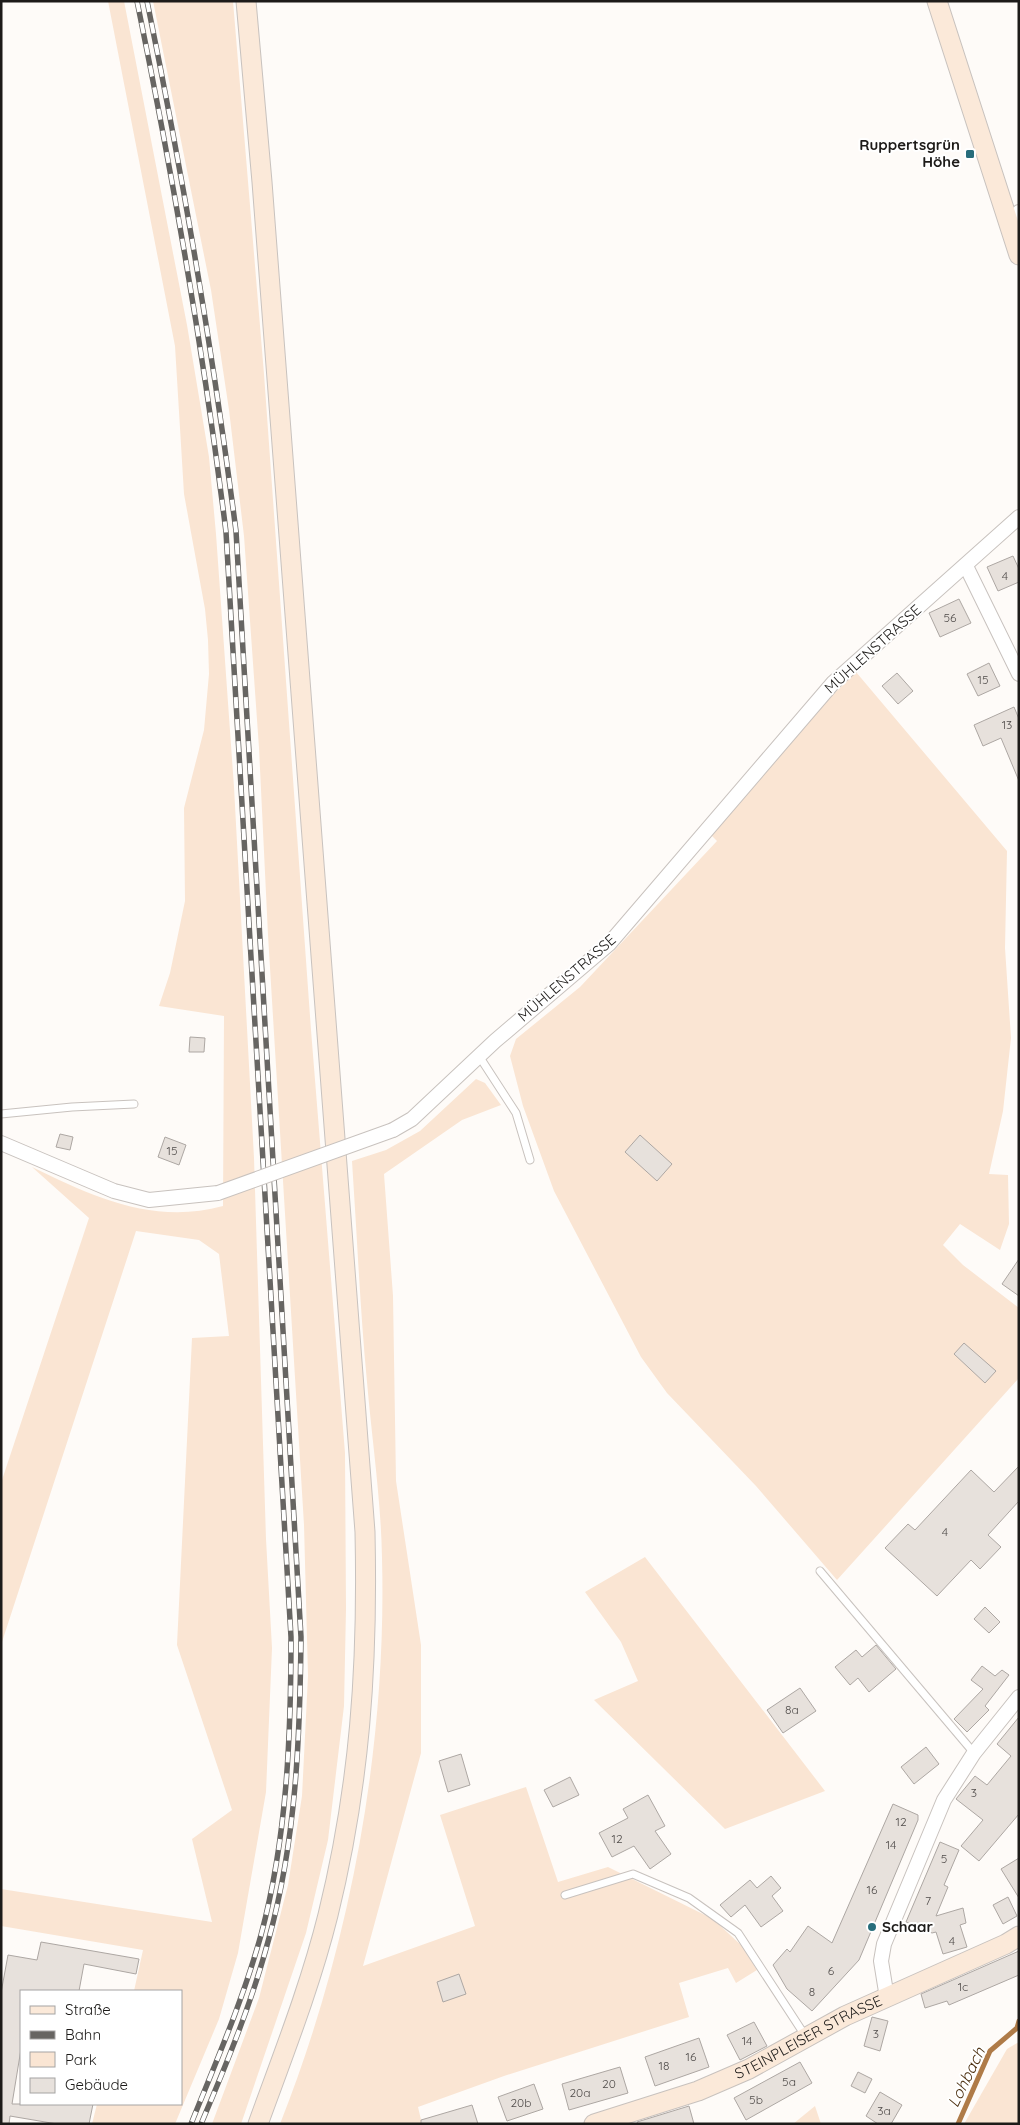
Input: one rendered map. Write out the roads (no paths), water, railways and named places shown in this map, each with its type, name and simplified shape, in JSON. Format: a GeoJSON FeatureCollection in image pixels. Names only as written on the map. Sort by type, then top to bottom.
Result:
{"type":"FeatureCollection","features":[{"type":"Feature","properties":{"kind":"main road"},"geometry":{"type":"LineString","coordinates":[[246,1],[263,192],[365,1532],[367,1619],[362,1718],[355,1779],[328,1917],[302,2001],[258,2124]]}},
{"type":"Feature","properties":{"kind":"main road"},"geometry":{"type":"LineString","coordinates":[[937,1],[1013,218],[1019,254]]}},
{"type":"Feature","properties":{"kind":"main road","name":"STEINPLEISER STRASSE"},"geometry":{"type":"LineString","coordinates":[[594,2124],[698,2091],[749,2069],[845,2016],[1006,1944],[1019,1936]]}},
{"type":"Feature","properties":{"kind":"street","name":"MÜHLENSTRASSE"},"geometry":{"type":"LineString","coordinates":[[1,1144],[114,1192],[149,1200],[218,1193],[393,1130],[412,1119],[479,1056],[609,944],[833,683],[1019,517]]}},
{"type":"Feature","properties":{"kind":"street"},"geometry":{"type":"LineString","coordinates":[[966,566],[1019,674]]}},
{"type":"Feature","properties":{"kind":"street"},"geometry":{"type":"LineString","coordinates":[[887,1998],[881,1961],[884,1944],[944,1800],[974,1753],[1019,1697]]}},
{"type":"Feature","properties":{"kind":"lane"},"geometry":{"type":"LineString","coordinates":[[479,1056],[512,1106],[530,1160]]}},
{"type":"Feature","properties":{"kind":"lane"},"geometry":{"type":"LineString","coordinates":[[1,1114],[72,1106],[134,1104]]}},
{"type":"Feature","properties":{"kind":"lane"},"geometry":{"type":"LineString","coordinates":[[820,1571],[974,1753]]}},
{"type":"Feature","properties":{"kind":"lane"},"geometry":{"type":"LineString","coordinates":[[565,1895],[633,1874],[688,1898],[738,1934],[806,2037]]}},
{"type":"Feature","properties":{"kind":"waterway","name":"Lohbach"},"geometry":{"type":"LineString","coordinates":[[958,2124],[990,2051],[1017,2028],[1019,2021]]}},
{"type":"Feature","properties":{"kind":"railway"},"geometry":{"type":"LineString","coordinates":[[137,1],[187,266],[226,532],[291,1637],[286,1787],[277,1861],[270,1898],[246,1983],[229,2031],[191,2124]]}},
{"type":"Feature","properties":{"kind":"railway"},"geometry":{"type":"LineString","coordinates":[[147,1],[196,265],[236,531],[301,1637],[295,1789],[291,1826],[278,1901],[269,1938],[247,2009],[201,2124]]}},
{"type":"Feature","properties":{"kind":"place","name":"Ruppertsgrün Höhe"},"geometry":{"type":"Point","coordinates":[970,154]}},
{"type":"Feature","properties":{"kind":"place","name":"Schaar"},"geometry":{"type":"Point","coordinates":[872,1927]}}]}
